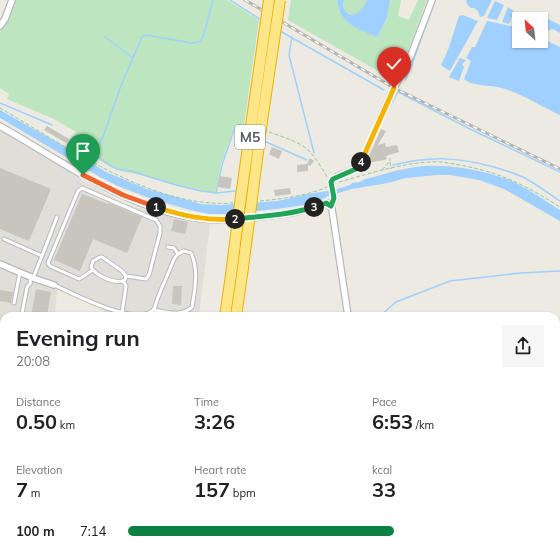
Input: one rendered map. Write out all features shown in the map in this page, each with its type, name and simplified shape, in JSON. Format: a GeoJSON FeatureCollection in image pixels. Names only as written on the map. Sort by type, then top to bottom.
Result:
{"type":"FeatureCollection","features":[{"type":"Feature","properties":{"kind":"highway","name":"M5"},"geometry":{"type":"LineString","coordinates":[[226,312],[269,0]]}},
{"type":"Feature","properties":{"kind":"highway","name":"M5"},"geometry":{"type":"LineString","coordinates":[[237,312],[280,0]]}},
{"type":"Feature","properties":{"kind":"street"},"geometry":{"type":"LineString","coordinates":[[0,26],[5,19],[12,0]]}},
{"type":"Feature","properties":{"kind":"street"},"geometry":{"type":"LineString","coordinates":[[347,312],[331,206],[334,198],[331,186],[335,177],[358,168],[362,161],[390,96],[411,55],[432,0]]}},
{"type":"Feature","properties":{"kind":"street"},"geometry":{"type":"LineString","coordinates":[[0,126],[110,189],[149,205],[188,217],[203,219],[231,219],[296,212],[326,203],[331,206]]}},
{"type":"Feature","properties":{"kind":"street"},"geometry":{"type":"LineString","coordinates":[[0,264],[54,285]]}},
{"type":"Feature","properties":{"kind":"lane"},"geometry":{"type":"LineString","coordinates":[[93,270],[79,279],[50,266],[48,263],[78,191],[82,188],[156,220],[160,226],[160,233],[149,275],[146,279],[126,276],[122,271],[102,257],[93,261],[91,267],[98,275],[118,282],[123,281]]}},
{"type":"Feature","properties":{"kind":"lane"},"geometry":{"type":"LineString","coordinates":[[22,312],[27,287],[30,284],[42,256],[57,217]]}},
{"type":"Feature","properties":{"kind":"lane"},"geometry":{"type":"LineString","coordinates":[[4,239],[42,256]]}},
{"type":"Feature","properties":{"kind":"lane"},"geometry":{"type":"LineString","coordinates":[[168,247],[174,248],[178,254]]}},
{"type":"Feature","properties":{"kind":"lane"},"geometry":{"type":"LineString","coordinates":[[151,312],[154,310],[160,289],[174,257],[184,251],[191,253],[195,264],[196,279],[192,307],[185,312]]}},
{"type":"Feature","properties":{"kind":"lane"},"geometry":{"type":"LineString","coordinates":[[14,303],[20,272]]}},
{"type":"Feature","properties":{"kind":"lane"},"geometry":{"type":"LineString","coordinates":[[123,281],[126,276]]}},
{"type":"Feature","properties":{"kind":"lane"},"geometry":{"type":"LineString","coordinates":[[122,312],[126,286],[123,281]]}},
{"type":"Feature","properties":{"kind":"lane"},"geometry":{"type":"LineString","coordinates":[[54,285],[96,305],[119,312]]}},
{"type":"Feature","properties":{"kind":"lane"},"geometry":{"type":"LineString","coordinates":[[154,310],[170,312]]}},
{"type":"Feature","properties":{"kind":"path"},"geometry":{"type":"LineString","coordinates":[[0,108],[87,159],[121,177],[147,188],[199,203],[233,203]]}},
{"type":"Feature","properties":{"kind":"path"},"geometry":{"type":"LineString","coordinates":[[268,132],[294,142],[309,150],[331,186]]}},
{"type":"Feature","properties":{"kind":"path"},"geometry":{"type":"LineString","coordinates":[[390,158],[391,169]]}},
{"type":"Feature","properties":{"kind":"path"},"geometry":{"type":"LineString","coordinates":[[382,171],[390,162]]}},
{"type":"Feature","properties":{"kind":"path"},"geometry":{"type":"LineString","coordinates":[[257,201],[273,200],[312,192],[382,171],[430,162],[475,168],[509,179],[533,190],[560,206]]}},
{"type":"Feature","properties":{"kind":"shaded area"},"geometry":{"type":"Polygon","coordinates":[[[0,126],[83,175],[81,180],[124,204],[189,222],[210,224],[199,312],[103,312],[103,310],[57,289],[55,312],[0,312],[0,126]]]}},
{"type":"Feature","properties":{"kind":"green space"},"geometry":{"type":"Polygon","coordinates":[[[16,0],[227,0],[259,20],[243,132],[234,128],[221,164],[215,193],[188,189],[141,175],[120,171],[111,167],[99,160],[72,138],[76,132],[54,119],[7,99],[9,94],[0,88],[0,31],[4,26],[16,0]]]}},
{"type":"Feature","properties":{"kind":"green space"},"geometry":{"type":"Polygon","coordinates":[[[291,0],[337,0],[342,15],[346,20],[356,28],[377,37],[387,18],[390,0],[401,0],[398,16],[409,20],[418,0],[427,0],[403,64],[394,80],[288,20],[291,0]]]}},
{"type":"Feature","properties":{"kind":"green space"},"geometry":{"type":"Polygon","coordinates":[[[344,0],[367,0],[357,13],[352,15],[345,9],[343,5],[344,0]]]}},
{"type":"Feature","properties":{"kind":"water"},"geometry":{"type":"Polygon","coordinates":[[[337,0],[344,0],[343,5],[345,9],[352,15],[365,5],[367,0],[390,0],[387,18],[377,37],[356,28],[346,20],[342,15],[337,0]]]}},
{"type":"Feature","properties":{"kind":"water"},"geometry":{"type":"Polygon","coordinates":[[[466,0],[492,0],[484,16],[480,17],[478,11],[471,8],[467,4],[466,0]]]}},
{"type":"Feature","properties":{"kind":"water"},"geometry":{"type":"Polygon","coordinates":[[[495,1],[504,5],[497,20],[487,18],[495,1]]]}},
{"type":"Feature","properties":{"kind":"water"},"geometry":{"type":"Polygon","coordinates":[[[508,7],[514,11],[512,12],[509,24],[502,22],[508,7]]]}},
{"type":"Feature","properties":{"kind":"water"},"geometry":{"type":"Polygon","coordinates":[[[463,15],[478,21],[450,71],[441,65],[448,50],[459,16],[463,15]]]}},
{"type":"Feature","properties":{"kind":"water"},"geometry":{"type":"Polygon","coordinates":[[[548,19],[560,25],[560,33],[553,29],[548,30],[548,19]]]}},
{"type":"Feature","properties":{"kind":"water"},"geometry":{"type":"Polygon","coordinates":[[[487,21],[512,26],[512,48],[548,48],[548,41],[560,47],[560,115],[529,99],[505,89],[475,84],[464,79],[471,61],[466,58],[472,47],[475,47],[487,21]]]}},
{"type":"Feature","properties":{"kind":"water"},"geometry":{"type":"Polygon","coordinates":[[[460,58],[466,60],[462,64],[464,67],[459,81],[449,77],[460,58]]]}},
{"type":"Feature","properties":{"kind":"water"},"geometry":{"type":"Polygon","coordinates":[[[0,110],[76,153],[106,172],[147,189],[201,204],[221,205],[278,201],[334,190],[365,179],[403,169],[427,166],[449,166],[494,175],[526,188],[560,210],[560,221],[504,189],[479,180],[450,175],[406,178],[388,183],[352,189],[304,205],[229,214],[209,214],[149,198],[118,186],[98,176],[0,118],[0,110]]]}},
{"type":"Feature","properties":{"kind":"building"},"geometry":{"type":"Polygon","coordinates":[[[47,126],[69,139],[66,143],[44,130],[47,126]]]}},
{"type":"Feature","properties":{"kind":"building"},"geometry":{"type":"Polygon","coordinates":[[[381,129],[386,131],[378,145],[385,143],[386,147],[397,145],[399,152],[386,156],[387,159],[368,163],[368,159],[381,129]]]}},
{"type":"Feature","properties":{"kind":"building"},"geometry":{"type":"Polygon","coordinates":[[[272,147],[282,151],[279,159],[269,154],[272,147]]]}},
{"type":"Feature","properties":{"kind":"building"},"geometry":{"type":"Polygon","coordinates":[[[310,158],[314,161],[310,166],[308,165],[308,171],[297,172],[297,165],[307,164],[310,158]]]}},
{"type":"Feature","properties":{"kind":"building"},"geometry":{"type":"Polygon","coordinates":[[[0,168],[51,189],[29,241],[0,229],[0,168]]]}},
{"type":"Feature","properties":{"kind":"building"},"geometry":{"type":"Polygon","coordinates":[[[220,176],[232,178],[230,189],[218,187],[220,176]]]}},
{"type":"Feature","properties":{"kind":"building"},"geometry":{"type":"Polygon","coordinates":[[[290,188],[291,194],[275,196],[274,190],[290,188]]]}},
{"type":"Feature","properties":{"kind":"building"},"geometry":{"type":"Polygon","coordinates":[[[82,194],[108,204],[109,203],[142,217],[127,253],[93,239],[80,271],[54,260],[82,194]]]}},
{"type":"Feature","properties":{"kind":"building"},"geometry":{"type":"Polygon","coordinates":[[[174,219],[188,222],[185,234],[171,231],[174,219]]]}},
{"type":"Feature","properties":{"kind":"building"},"geometry":{"type":"Polygon","coordinates":[[[173,286],[182,286],[181,305],[172,304],[173,286]]]}},
{"type":"Feature","properties":{"kind":"building"},"geometry":{"type":"Polygon","coordinates":[[[36,289],[51,292],[48,312],[32,312],[36,289]]]}},
{"type":"Feature","properties":{"kind":"building"},"geometry":{"type":"Polygon","coordinates":[[[0,290],[13,292],[11,303],[0,301],[0,290]]]}},
{"type":"Feature","properties":{"kind":"waterway"},"geometry":{"type":"LineString","coordinates":[[95,154],[104,134],[120,88],[142,37],[146,35],[192,43],[199,42],[203,37],[213,0]]}},
{"type":"Feature","properties":{"kind":"waterway"},"geometry":{"type":"LineString","coordinates":[[230,0],[263,21]]}},
{"type":"Feature","properties":{"kind":"waterway"},"geometry":{"type":"LineString","coordinates":[[405,80],[435,0]]}},
{"type":"Feature","properties":{"kind":"waterway"},"geometry":{"type":"LineString","coordinates":[[280,31],[384,90]]}},
{"type":"Feature","properties":{"kind":"waterway"},"geometry":{"type":"LineString","coordinates":[[105,37],[133,58]]}},
{"type":"Feature","properties":{"kind":"waterway"},"geometry":{"type":"LineString","coordinates":[[292,37],[289,55],[314,153]]}},
{"type":"Feature","properties":{"kind":"waterway"},"geometry":{"type":"LineString","coordinates":[[385,115],[398,92],[470,129],[560,172]]}},
{"type":"Feature","properties":{"kind":"waterway"},"geometry":{"type":"LineString","coordinates":[[0,103],[52,125]]}},
{"type":"Feature","properties":{"kind":"waterway"},"geometry":{"type":"LineString","coordinates":[[216,193],[222,165],[235,127],[246,132]]}},
{"type":"Feature","properties":{"kind":"waterway"},"geometry":{"type":"LineString","coordinates":[[73,137],[105,162],[117,169],[131,171],[201,191],[216,193],[235,191]]}},
{"type":"Feature","properties":{"kind":"waterway"},"geometry":{"type":"LineString","coordinates":[[264,141],[307,160]]}},
{"type":"Feature","properties":{"kind":"waterway"},"geometry":{"type":"LineString","coordinates":[[393,165],[432,159],[468,161],[505,170],[523,177],[560,201]]}},
{"type":"Feature","properties":{"kind":"waterway"},"geometry":{"type":"LineString","coordinates":[[385,312],[396,302],[450,281],[520,273],[560,271]]}},
{"type":"Feature","properties":{"kind":"railway"},"geometry":{"type":"LineString","coordinates":[[245,0],[394,88],[560,169]]}},
{"type":"Feature","properties":{"kind":"route"},"geometry":{"type":"LineString","coordinates":[[83,175],[123,195],[188,217],[224,220],[296,212],[326,203],[331,206],[334,198],[331,182],[335,177],[358,168],[394,88]]}}]}
